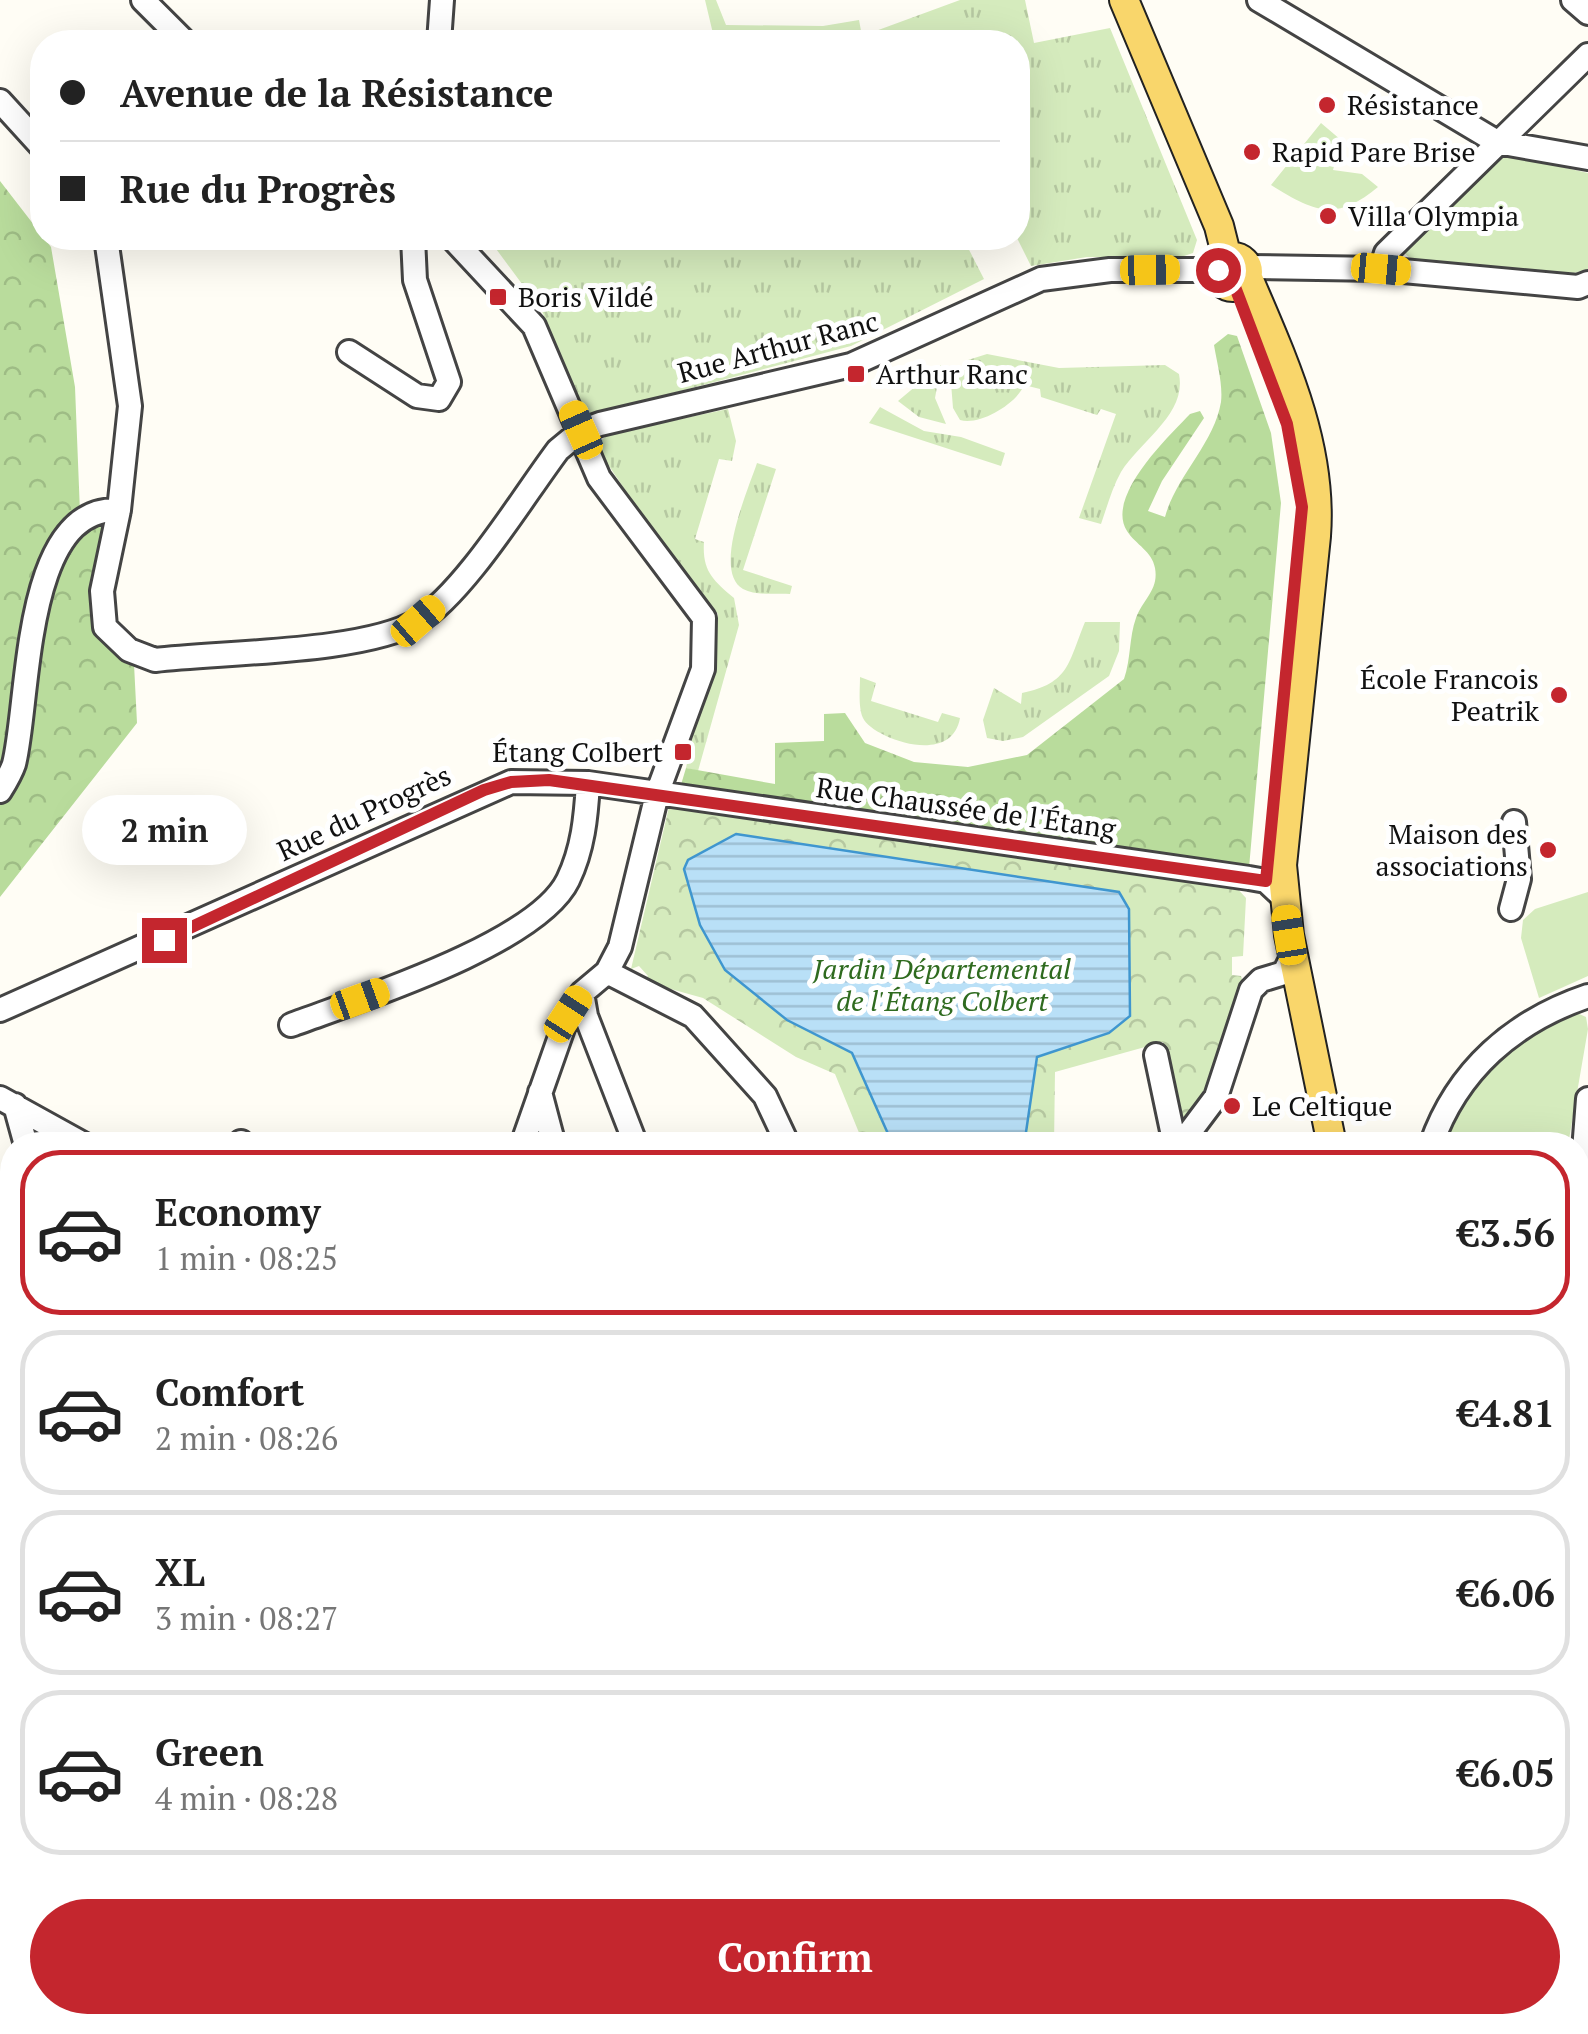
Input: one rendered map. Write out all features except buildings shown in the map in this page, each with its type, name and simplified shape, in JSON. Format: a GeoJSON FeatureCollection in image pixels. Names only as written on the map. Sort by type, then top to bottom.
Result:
{"type":"FeatureCollection","features":[{"type":"Feature","properties":{"kind":"main road"},"geometry":{"type":"LineString","coordinates":[[1124,0],[1219,226],[1287,424],[1302,507],[1274,889],[1318,1114],[1326,1132]]}},
{"type":"Feature","properties":{"kind":"street"},"geometry":{"type":"LineString","coordinates":[[142,0],[173,30]]}},
{"type":"Feature","properties":{"kind":"street"},"geometry":{"type":"LineString","coordinates":[[439,30],[442,0]]}},
{"type":"Feature","properties":{"kind":"street"},"geometry":{"type":"LineString","coordinates":[[1259,0],[1497,142],[1588,158]]}},
{"type":"Feature","properties":{"kind":"street"},"geometry":{"type":"LineString","coordinates":[[1573,0],[1588,13]]}},
{"type":"Feature","properties":{"kind":"street"},"geometry":{"type":"LineString","coordinates":[[1381,269],[1386,253],[1588,55]]}},
{"type":"Feature","properties":{"kind":"street"},"geometry":{"type":"LineString","coordinates":[[0,101],[30,134]]}},
{"type":"Feature","properties":{"kind":"street"},"geometry":{"type":"LineString","coordinates":[[108,250],[130,406],[118,510],[102,592],[104,627],[129,650],[155,660],[358,642],[418,621],[449,594],[558,450],[581,430]]}},
{"type":"Feature","properties":{"kind":"street"},"geometry":{"type":"LineString","coordinates":[[350,352],[416,396],[439,399],[447,392],[449,382],[415,280],[414,250]]}},
{"type":"Feature","properties":{"kind":"street"},"geometry":{"type":"LineString","coordinates":[[464,250],[534,326],[599,478],[704,618],[704,669],[657,794],[620,947],[606,972],[582,993],[568,1014],[526,1132]]}},
{"type":"Feature","properties":{"kind":"street","name":"Rue Arthur Ranc"},"geometry":{"type":"LineString","coordinates":[[581,430],[819,373],[898,346],[1041,279],[1110,270],[1381,269],[1578,287],[1588,283]]}},
{"type":"Feature","properties":{"kind":"street"},"geometry":{"type":"LineString","coordinates":[[0,792],[14,766],[31,638],[47,573],[62,538],[86,518],[118,510]]}},
{"type":"Feature","properties":{"kind":"street","name":"Rue du Progrès"},"geometry":{"type":"LineString","coordinates":[[0,1010],[164,940],[484,790],[511,782],[588,782],[657,794]]}},
{"type":"Feature","properties":{"kind":"street"},"geometry":{"type":"LineString","coordinates":[[291,1025],[394,986],[505,936],[544,912],[567,883],[582,844],[588,782]]}},
{"type":"Feature","properties":{"kind":"street","name":"Rue Chaussée de l'Étang"},"geometry":{"type":"LineString","coordinates":[[657,794],[1274,889]]}},
{"type":"Feature","properties":{"kind":"street"},"geometry":{"type":"LineString","coordinates":[[1512,908],[1519,878],[1514,822]]}},
{"type":"Feature","properties":{"kind":"street"},"geometry":{"type":"LineString","coordinates":[[1188,1132],[1216,1097],[1250,990],[1288,964]]}},
{"type":"Feature","properties":{"kind":"street"},"geometry":{"type":"LineString","coordinates":[[606,972],[693,1016],[765,1096],[782,1132]]}},
{"type":"Feature","properties":{"kind":"street"},"geometry":{"type":"LineString","coordinates":[[582,993],[631,1132]]}},
{"type":"Feature","properties":{"kind":"street"},"geometry":{"type":"LineString","coordinates":[[1436,1132],[1460,1085],[1488,1053],[1536,1018],[1588,996]]}},
{"type":"Feature","properties":{"kind":"street"},"geometry":{"type":"LineString","coordinates":[[1156,1055],[1175,1132]]}},
{"type":"Feature","properties":{"kind":"street"},"geometry":{"type":"LineString","coordinates":[[540,1092],[551,1132]]}},
{"type":"Feature","properties":{"kind":"street"},"geometry":{"type":"LineString","coordinates":[[1584,1132],[1588,1098]]}},
{"type":"Feature","properties":{"kind":"street"},"geometry":{"type":"LineString","coordinates":[[8,1101],[21,1132]]}},
{"type":"Feature","properties":{"kind":"street"},"geometry":{"type":"LineString","coordinates":[[8,1101],[62,1132]]}},
{"type":"Feature","properties":{"kind":"green space"},"geometry":{"type":"Polygon","coordinates":[[[705,0],[716,0],[726,25],[823,26],[859,20],[861,30],[712,30],[705,0]]]}},
{"type":"Feature","properties":{"kind":"green space"},"geometry":{"type":"Polygon","coordinates":[[[960,0],[1025,0],[1034,43],[1110,28],[1197,240],[1193,253],[1181,257],[1087,257],[1031,266],[1023,250],[1030,250],[1030,30],[878,30],[960,0]]]}},
{"type":"Feature","properties":{"kind":"green space"},"geometry":{"type":"Polygon","coordinates":[[[1321,123],[1341,140],[1333,170],[1362,174],[1378,187],[1337,209],[1313,207],[1271,185],[1321,123]]]}},
{"type":"Feature","properties":{"kind":"green space"},"geometry":{"type":"Polygon","coordinates":[[[1508,155],[1588,173],[1588,269],[1574,273],[1412,260],[1402,251],[1494,157],[1508,155]]]}},
{"type":"Feature","properties":{"kind":"green space"},"geometry":{"type":"Polygon","coordinates":[[[0,181],[30,220],[30,250],[52,250],[75,387],[80,512],[106,531],[100,640],[134,664],[137,723],[0,897],[0,181]]]}},
{"type":"Feature","properties":{"kind":"green space"},"geometry":{"type":"Polygon","coordinates":[[[497,250],[969,250],[984,279],[851,346],[589,415],[542,311],[497,250]]]}},
{"type":"Feature","properties":{"kind":"green space"},"geometry":{"type":"Polygon","coordinates":[[[1228,334],[1237,336],[1271,433],[1281,503],[1249,868],[680,788],[686,768],[775,784],[775,743],[824,741],[824,714],[845,713],[865,743],[914,762],[968,767],[1027,755],[1124,679],[1134,625],[1156,576],[1151,557],[1127,531],[1122,517],[1124,502],[1131,485],[1155,452],[1190,414],[1200,411],[1204,418],[1162,481],[1148,511],[1165,517],[1217,417],[1221,388],[1214,345],[1228,334]]]}},
{"type":"Feature","properties":{"kind":"green space"},"geometry":{"type":"Polygon","coordinates":[[[987,354],[1059,368],[1165,365],[1179,374],[1176,402],[1121,472],[1101,524],[1079,518],[1116,414],[1101,409],[1097,415],[1041,397],[1040,389],[1024,385],[998,411],[978,419],[960,420],[953,408],[951,383],[968,360],[987,354]]]}},
{"type":"Feature","properties":{"kind":"green space"},"geometry":{"type":"Polygon","coordinates":[[[941,365],[935,398],[946,424],[919,417],[898,401],[941,365]]]}},
{"type":"Feature","properties":{"kind":"green space"},"geometry":{"type":"Polygon","coordinates":[[[880,407],[924,431],[961,437],[1005,453],[1001,466],[869,423],[880,407]]]}},
{"type":"Feature","properties":{"kind":"green space"},"geometry":{"type":"Polygon","coordinates":[[[728,409],[736,441],[732,461],[719,459],[695,539],[704,542],[710,574],[734,598],[739,625],[698,771],[686,768],[718,614],[652,530],[601,454],[599,442],[609,434],[728,409]]]}},
{"type":"Feature","properties":{"kind":"green space"},"geometry":{"type":"Polygon","coordinates":[[[757,463],[776,469],[743,570],[792,586],[790,594],[748,591],[734,580],[731,548],[757,463]]]}},
{"type":"Feature","properties":{"kind":"green space"},"geometry":{"type":"Polygon","coordinates":[[[1085,622],[1120,622],[1119,651],[1109,676],[1023,737],[1003,741],[987,738],[983,720],[994,688],[1021,704],[1022,693],[1059,677],[1085,622]]]}},
{"type":"Feature","properties":{"kind":"green space"},"geometry":{"type":"Polygon","coordinates":[[[860,677],[876,683],[871,701],[938,722],[942,713],[960,718],[954,733],[942,742],[927,745],[880,733],[863,718],[860,677]]]}},
{"type":"Feature","properties":{"kind":"green space","name":"Jardin Départemental de l'Étang Colbert"},"geometry":{"type":"Polygon","coordinates":[[[675,803],[1235,886],[1246,898],[1243,956],[1232,957],[1232,975],[1241,976],[1243,983],[1219,1072],[1189,1122],[1180,1124],[1163,1042],[1055,1072],[1054,1132],[859,1132],[835,1074],[796,1057],[703,998],[642,981],[648,976],[639,966],[631,969],[669,807],[675,803]]]}},
{"type":"Feature","properties":{"kind":"green space"},"geometry":{"type":"Polygon","coordinates":[[[1588,892],[1588,976],[1539,998],[1521,938],[1523,920],[1535,909],[1588,892]]]}},
{"type":"Feature","properties":{"kind":"green space"},"geometry":{"type":"Polygon","coordinates":[[[1577,1013],[1586,1017],[1588,1029],[1570,1132],[1450,1132],[1466,1102],[1496,1063],[1533,1032],[1577,1013]]]}},
{"type":"Feature","properties":{"kind":"water","name":"Jardin Départemental de l'Étang Colbert"},"geometry":{"type":"Polygon","coordinates":[[[736,834],[1119,892],[1129,909],[1130,1016],[1109,1033],[1037,1057],[1026,1132],[887,1132],[852,1053],[787,1020],[725,970],[700,925],[684,869],[688,860],[736,834]]]}},
{"type":"Feature","properties":{"kind":"place","name":"Résistance"},"geometry":{"type":"Point","coordinates":[1327,105]}},
{"type":"Feature","properties":{"kind":"place","name":"Rapid Pare Brise"},"geometry":{"type":"Point","coordinates":[1252,152]}},
{"type":"Feature","properties":{"kind":"place","name":"Villa Olympia"},"geometry":{"type":"Point","coordinates":[1328,216]}},
{"type":"Feature","properties":{"kind":"place","name":"Boris Vildé"},"geometry":{"type":"Point","coordinates":[498,297]}},
{"type":"Feature","properties":{"kind":"place","name":"Arthur Ranc"},"geometry":{"type":"Point","coordinates":[856,374]}},
{"type":"Feature","properties":{"kind":"place","name":"École Francois Peatrik"},"geometry":{"type":"Point","coordinates":[1559,695]}},
{"type":"Feature","properties":{"kind":"place","name":"Étang Colbert"},"geometry":{"type":"Point","coordinates":[683,752]}},
{"type":"Feature","properties":{"kind":"place","name":"Maison des associations"},"geometry":{"type":"Point","coordinates":[1548,850]}},
{"type":"Feature","properties":{"kind":"place","name":"Le Celtique"},"geometry":{"type":"Point","coordinates":[1232,1106]}},
{"type":"Feature","properties":{"kind":"route"},"geometry":{"type":"LineString","coordinates":[[164,940],[407,825],[511,782],[588,782],[1266,881],[1302,540],[1302,507],[1296,455],[1287,424],[1235,287],[1221,280],[1218,270]]}}]}
